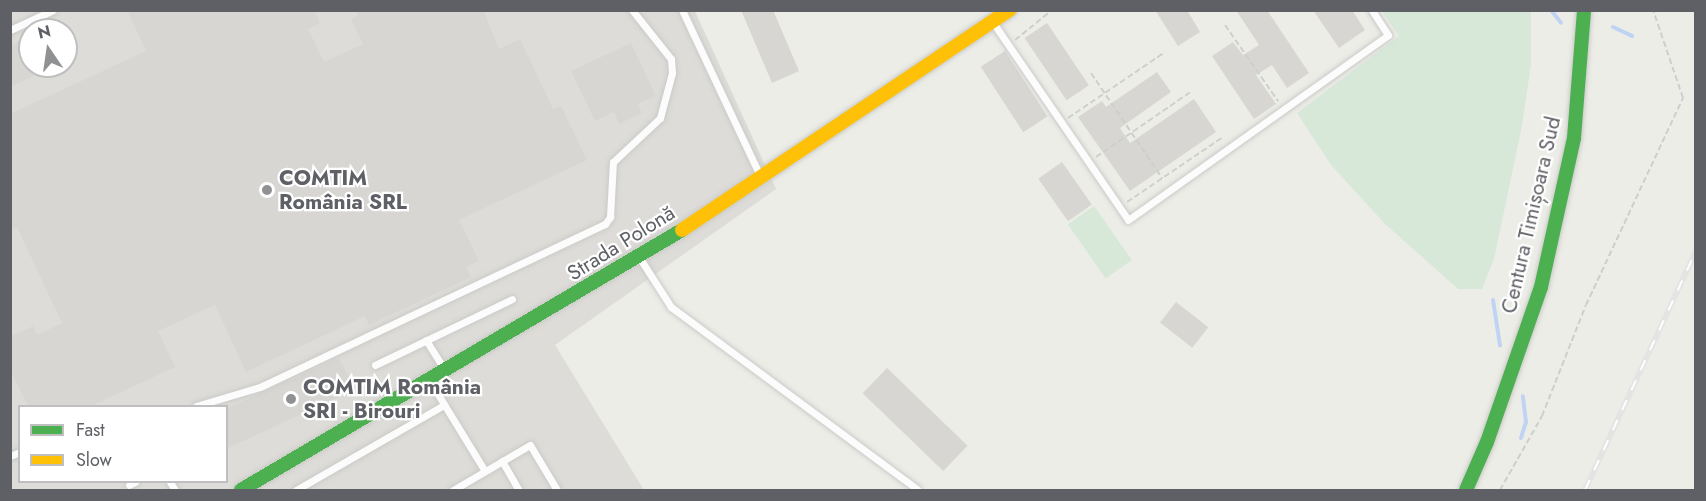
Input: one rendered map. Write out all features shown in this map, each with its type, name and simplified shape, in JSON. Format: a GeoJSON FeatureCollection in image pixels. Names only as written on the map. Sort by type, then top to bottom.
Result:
{"type":"FeatureCollection","features":[{"type":"Feature","properties":{"kind":"main road","name":"Strada Polonă"},"geometry":{"type":"LineString","coordinates":[[241,490],[447,374],[640,258],[1010,10]]}},
{"type":"Feature","properties":{"kind":"main road","name":"Centura Timișoara Sud"},"geometry":{"type":"LineString","coordinates":[[1466,490],[1487,442],[1541,286],[1574,138],[1584,10]]}},
{"type":"Feature","properties":{"kind":"lane"},"geometry":{"type":"LineString","coordinates":[[10,30],[53,10]]}},
{"type":"Feature","properties":{"kind":"lane"},"geometry":{"type":"LineString","coordinates":[[199,405],[260,387],[605,224],[610,217],[614,162],[660,118],[672,73],[671,59],[632,10]]}},
{"type":"Feature","properties":{"kind":"lane"},"geometry":{"type":"LineString","coordinates":[[682,10],[761,178]]}},
{"type":"Feature","properties":{"kind":"lane"},"geometry":{"type":"LineString","coordinates":[[993,22],[1128,220],[1388,35],[1372,10]]}},
{"type":"Feature","properties":{"kind":"lane"},"geometry":{"type":"LineString","coordinates":[[640,258],[671,307],[918,490]]}},
{"type":"Feature","properties":{"kind":"lane"},"geometry":{"type":"LineString","coordinates":[[375,365],[512,298]]}},
{"type":"Feature","properties":{"kind":"lane"},"geometry":{"type":"LineString","coordinates":[[426,340],[447,374]]}},
{"type":"Feature","properties":{"kind":"lane"},"geometry":{"type":"LineString","coordinates":[[430,383],[486,471]]}},
{"type":"Feature","properties":{"kind":"lane"},"geometry":{"type":"LineString","coordinates":[[296,490],[444,405]]}},
{"type":"Feature","properties":{"kind":"lane"},"geometry":{"type":"LineString","coordinates":[[453,490],[530,445],[557,490]]}},
{"type":"Feature","properties":{"kind":"lane"},"geometry":{"type":"LineString","coordinates":[[502,461],[519,490]]}},
{"type":"Feature","properties":{"kind":"path"},"geometry":{"type":"LineString","coordinates":[[1008,46],[1052,10]]}},
{"type":"Feature","properties":{"kind":"path"},"geometry":{"type":"LineString","coordinates":[[1500,490],[1542,416],[1586,305],[1683,98],[1653,10]]}},
{"type":"Feature","properties":{"kind":"path"},"geometry":{"type":"LineString","coordinates":[[1225,25],[1284,109]]}},
{"type":"Feature","properties":{"kind":"path"},"geometry":{"type":"LineString","coordinates":[[1062,122],[1165,52]]}},
{"type":"Feature","properties":{"kind":"path"},"geometry":{"type":"LineString","coordinates":[[1091,73],[1162,178]]}},
{"type":"Feature","properties":{"kind":"path"},"geometry":{"type":"LineString","coordinates":[[1089,162],[1192,91]]}},
{"type":"Feature","properties":{"kind":"path"},"geometry":{"type":"LineString","coordinates":[[1120,207],[1223,137]]}},
{"type":"Feature","properties":{"kind":"shaded area"},"geometry":{"type":"Polygon","coordinates":[[[10,11],[695,11],[776,189],[555,345],[644,490],[11,490],[10,11]]]}},
{"type":"Feature","properties":{"kind":"green space"},"geometry":{"type":"Polygon","coordinates":[[[1382,11],[1531,11],[1531,64],[1522,126],[1494,259],[1482,289],[1458,289],[1385,224],[1331,165],[1297,113],[1399,36],[1382,11]]]}},
{"type":"Feature","properties":{"kind":"green space"},"geometry":{"type":"Polygon","coordinates":[[[1094,206],[1132,260],[1106,278],[1068,224],[1094,206]]]}},
{"type":"Feature","properties":{"kind":"building","name":"COMTIM România SRL"},"geometry":{"type":"Polygon","coordinates":[[[127,10],[314,10],[320,23],[308,29],[324,62],[363,44],[351,19],[358,16],[356,10],[483,10],[499,49],[520,39],[553,109],[561,106],[587,160],[459,220],[479,261],[466,267],[471,277],[369,325],[365,316],[246,372],[215,305],[158,331],[175,367],[93,405],[28,405],[10,370],[10,337],[33,326],[37,335],[62,323],[17,227],[10,230],[10,114],[146,51],[127,10]]]}},
{"type":"Feature","properties":{"kind":"building"},"geometry":{"type":"Polygon","coordinates":[[[741,10],[773,10],[799,71],[772,83],[741,10]]]}},
{"type":"Feature","properties":{"kind":"building"},"geometry":{"type":"Polygon","coordinates":[[[1155,10],[1187,10],[1200,32],[1178,46],[1155,10]]]}},
{"type":"Feature","properties":{"kind":"building"},"geometry":{"type":"Polygon","coordinates":[[[1236,10],[1267,10],[1309,73],[1287,88],[1272,65],[1256,75],[1276,104],[1254,119],[1212,56],[1233,42],[1243,55],[1259,45],[1236,10]]]}},
{"type":"Feature","properties":{"kind":"building"},"geometry":{"type":"Polygon","coordinates":[[[1313,10],[1352,10],[1365,30],[1339,48],[1313,10]]]}},
{"type":"Feature","properties":{"kind":"building"},"geometry":{"type":"Polygon","coordinates":[[[1047,23],[1089,85],[1067,100],[1025,38],[1047,23]]]}},
{"type":"Feature","properties":{"kind":"building"},"geometry":{"type":"Polygon","coordinates":[[[18,42],[18,78],[29,78],[10,87],[10,46],[18,42]]]}},
{"type":"Feature","properties":{"kind":"building"},"geometry":{"type":"Polygon","coordinates":[[[631,43],[656,96],[637,104],[642,113],[619,124],[614,112],[595,121],[571,71],[631,43]]]}},
{"type":"Feature","properties":{"kind":"building"},"geometry":{"type":"Polygon","coordinates":[[[1005,51],[1047,116],[1023,132],[981,67],[1005,51]]]}},
{"type":"Feature","properties":{"kind":"building"},"geometry":{"type":"Polygon","coordinates":[[[1157,72],[1171,92],[1120,128],[1130,143],[1194,99],[1216,132],[1130,191],[1078,117],[1102,101],[1106,107],[1157,72]]]}},
{"type":"Feature","properties":{"kind":"building"},"geometry":{"type":"Polygon","coordinates":[[[1062,162],[1092,205],[1068,221],[1038,179],[1062,162]]]}},
{"type":"Feature","properties":{"kind":"building"},"geometry":{"type":"Polygon","coordinates":[[[1176,302],[1208,327],[1192,348],[1160,322],[1176,302]]]}},
{"type":"Feature","properties":{"kind":"building","name":"COMTIM România SRI - Birouri"},"geometry":{"type":"Polygon","coordinates":[[[339,358],[356,389],[228,448],[228,408],[339,358]]]}},
{"type":"Feature","properties":{"kind":"building"},"geometry":{"type":"Polygon","coordinates":[[[887,368],[968,446],[943,471],[863,393],[887,368]]]}},
{"type":"Feature","properties":{"kind":"waterway"},"geometry":{"type":"LineString","coordinates":[[1551,10],[1561,23]]}},
{"type":"Feature","properties":{"kind":"waterway"},"geometry":{"type":"LineString","coordinates":[[1613,27],[1632,36]]}},
{"type":"Feature","properties":{"kind":"waterway"},"geometry":{"type":"LineString","coordinates":[[1493,300],[1500,345]]}},
{"type":"Feature","properties":{"kind":"waterway"},"geometry":{"type":"LineString","coordinates":[[1521,438],[1526,422],[1523,396]]}},
{"type":"Feature","properties":{"kind":"railway"},"geometry":{"type":"LineString","coordinates":[[1585,490],[1696,251]]}},
{"type":"Feature","properties":{"kind":"traffic: fast"},"geometry":{"type":"LineString","coordinates":[[1466,490],[1487,442],[1541,287],[1574,138],[1584,10]]}},
{"type":"Feature","properties":{"kind":"traffic: fast"},"geometry":{"type":"LineString","coordinates":[[241,490],[682,230]]}},
{"type":"Feature","properties":{"kind":"traffic: slow"},"geometry":{"type":"LineString","coordinates":[[682,230],[1010,10]]}},
{"type":"Feature","properties":{"kind":"place","name":"COMTIM România SRL"},"geometry":{"type":"Point","coordinates":[267,190]}},
{"type":"Feature","properties":{"kind":"place","name":"COMTIM România SRI - Birouri"},"geometry":{"type":"Point","coordinates":[291,399]}}]}
